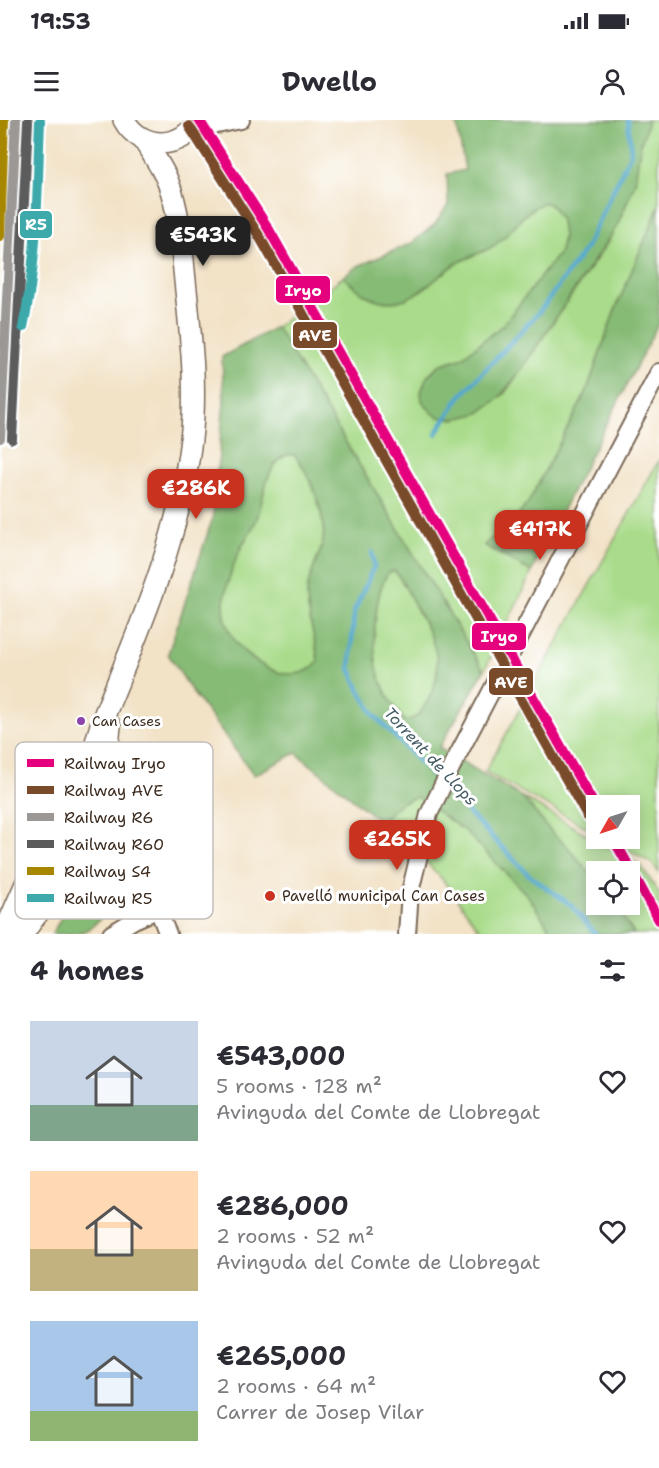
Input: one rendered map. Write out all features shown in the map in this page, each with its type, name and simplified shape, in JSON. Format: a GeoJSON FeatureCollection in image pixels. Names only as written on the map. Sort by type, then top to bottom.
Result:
{"type":"FeatureCollection","features":[{"type":"Feature","properties":{"kind":"main road"},"geometry":{"type":"LineString","coordinates":[[124,120],[131,130],[143,139],[160,144],[189,130]]}},
{"type":"Feature","properties":{"kind":"main road"},"geometry":{"type":"LineString","coordinates":[[168,183],[172,151],[189,130]]}},
{"type":"Feature","properties":{"kind":"main road"},"geometry":{"type":"LineString","coordinates":[[95,742],[174,531],[191,437],[193,409],[191,333],[175,207],[168,183],[143,139]]}},
{"type":"Feature","properties":{"kind":"main road"},"geometry":{"type":"LineString","coordinates":[[108,742],[115,691]]}},
{"type":"Feature","properties":{"kind":"main road"},"geometry":{"type":"LineString","coordinates":[[4,934],[15,910]]}},
{"type":"Feature","properties":{"kind":"main road"},"geometry":{"type":"LineString","coordinates":[[23,934],[33,919]]}},
{"type":"Feature","properties":{"kind":"street"},"geometry":{"type":"LineString","coordinates":[[189,130],[241,120]]}},
{"type":"Feature","properties":{"kind":"street"},"geometry":{"type":"LineString","coordinates":[[407,934],[410,892],[429,813],[659,372]]}},
{"type":"Feature","properties":{"kind":"street"},"geometry":{"type":"LineString","coordinates":[[111,934],[136,919]]}},
{"type":"Feature","properties":{"kind":"street"},"geometry":{"type":"LineString","coordinates":[[161,919],[168,934]]}},
{"type":"Feature","properties":{"kind":"green space"},"geometry":{"type":"Polygon","coordinates":[[[456,120],[648,120],[640,147],[635,182],[617,226],[519,373],[499,398],[479,413],[455,419],[439,417],[432,413],[422,401],[421,392],[427,377],[439,365],[461,358],[503,325],[560,252],[563,236],[561,220],[552,206],[545,202],[538,205],[496,244],[456,264],[416,294],[405,299],[394,302],[381,301],[358,290],[343,277],[356,267],[412,243],[435,224],[448,205],[447,174],[465,170],[456,120]]]}},
{"type":"Feature","properties":{"kind":"green space"},"geometry":{"type":"Polygon","coordinates":[[[648,120],[659,120],[659,206],[614,313],[586,393],[528,503],[517,516],[484,545],[532,572],[484,671],[276,327],[343,277],[358,290],[381,301],[394,302],[416,294],[456,264],[493,246],[525,215],[545,202],[552,206],[561,220],[563,236],[560,252],[503,325],[461,358],[439,365],[427,377],[421,392],[455,419],[479,413],[505,393],[608,242],[635,182],[640,147],[648,120]]]}},
{"type":"Feature","properties":{"kind":"green space"},"geometry":{"type":"Polygon","coordinates":[[[659,206],[659,322],[532,572],[484,545],[517,516],[528,503],[586,393],[614,313],[659,206]]]}},
{"type":"Feature","properties":{"kind":"green space"},"geometry":{"type":"Polygon","coordinates":[[[276,327],[484,671],[439,748],[522,797],[586,869],[586,915],[622,915],[634,934],[553,934],[529,897],[466,832],[417,797],[402,802],[380,821],[296,753],[254,775],[193,693],[168,654],[213,517],[224,402],[222,357],[276,327]],[[286,455],[279,460],[270,474],[256,520],[241,547],[226,588],[224,612],[231,635],[256,662],[277,672],[294,674],[305,672],[318,661],[308,611],[307,593],[322,545],[323,524],[312,485],[294,455],[286,455]],[[395,571],[388,573],[383,582],[376,613],[374,643],[378,670],[387,695],[404,720],[408,720],[419,714],[433,690],[437,677],[437,664],[426,626],[395,571]]]}},
{"type":"Feature","properties":{"kind":"green space"},"geometry":{"type":"Polygon","coordinates":[[[286,455],[294,455],[306,473],[317,498],[323,524],[322,545],[307,593],[308,611],[318,661],[310,669],[300,674],[283,674],[272,670],[247,654],[231,635],[224,612],[226,588],[234,564],[256,520],[270,474],[279,460],[286,455]]]}},
{"type":"Feature","properties":{"kind":"green space"},"geometry":{"type":"Polygon","coordinates":[[[659,460],[659,873],[652,863],[626,849],[640,849],[640,795],[586,795],[586,827],[485,772],[659,460]]]}},
{"type":"Feature","properties":{"kind":"green space"},"geometry":{"type":"Polygon","coordinates":[[[395,571],[426,626],[436,651],[438,664],[437,677],[426,705],[417,716],[408,720],[404,720],[383,687],[376,668],[373,649],[381,589],[388,573],[395,571]]]}},
{"type":"Feature","properties":{"kind":"green space"},"geometry":{"type":"Polygon","coordinates":[[[417,797],[466,832],[529,897],[553,934],[483,934],[442,879],[409,844],[380,821],[402,802],[417,797]]]}},
{"type":"Feature","properties":{"kind":"green space"},"geometry":{"type":"Polygon","coordinates":[[[522,797],[586,834],[586,849],[612,849],[632,861],[586,861],[586,869],[567,846],[554,835],[522,797]]]}},
{"type":"Feature","properties":{"kind":"green space"},"geometry":{"type":"Polygon","coordinates":[[[640,865],[659,893],[659,934],[634,934],[622,915],[640,915],[640,865]]]}},
{"type":"Feature","properties":{"kind":"green space"},"geometry":{"type":"Polygon","coordinates":[[[60,919],[100,919],[78,933],[52,934],[60,919]]]}},
{"type":"Feature","properties":{"kind":"waterway","name":"Torrent de Llops"},"geometry":{"type":"LineString","coordinates":[[436,434],[459,398],[540,311],[585,249],[631,153],[628,120]]}},
{"type":"Feature","properties":{"kind":"waterway","name":"Torrent de Llops"},"geometry":{"type":"LineString","coordinates":[[372,552],[374,566],[354,612],[350,668],[375,716],[439,782]]}},
{"type":"Feature","properties":{"kind":"waterway","name":"Torrent de Llops"},"geometry":{"type":"LineString","coordinates":[[444,788],[530,876],[571,905],[595,934]]}},
{"type":"Feature","properties":{"kind":"rail line","name":"S4"},"geometry":{"type":"LineString","coordinates":[[0,236],[4,120]]}},
{"type":"Feature","properties":{"kind":"rail line","name":"R6"},"geometry":{"type":"LineString","coordinates":[[0,438],[16,120]]}},
{"type":"Feature","properties":{"kind":"rail line","name":"Iryo"},"geometry":{"type":"LineString","coordinates":[[199,120],[268,228],[589,795]]}},
{"type":"Feature","properties":{"kind":"rail line","name":"R60"},"geometry":{"type":"LineString","coordinates":[[12,439],[28,121]]}},
{"type":"Feature","properties":{"kind":"rail line","name":"R5"},"geometry":{"type":"LineString","coordinates":[[23,327],[32,276],[40,121]]}},
{"type":"Feature","properties":{"kind":"rail line","name":"AVE"},"geometry":{"type":"LineString","coordinates":[[189,126],[258,234],[586,814]]}},
{"type":"Feature","properties":{"kind":"rail line","name":"Iryo"},"geometry":{"type":"LineString","coordinates":[[619,849],[659,920]]}},
{"type":"Feature","properties":{"kind":"place","name":"Can Cases"},"geometry":{"type":"Point","coordinates":[81,721]}},
{"type":"Feature","properties":{"kind":"place","name":"Pavelló municipal Can Cases"},"geometry":{"type":"Point","coordinates":[270,896]}}]}
